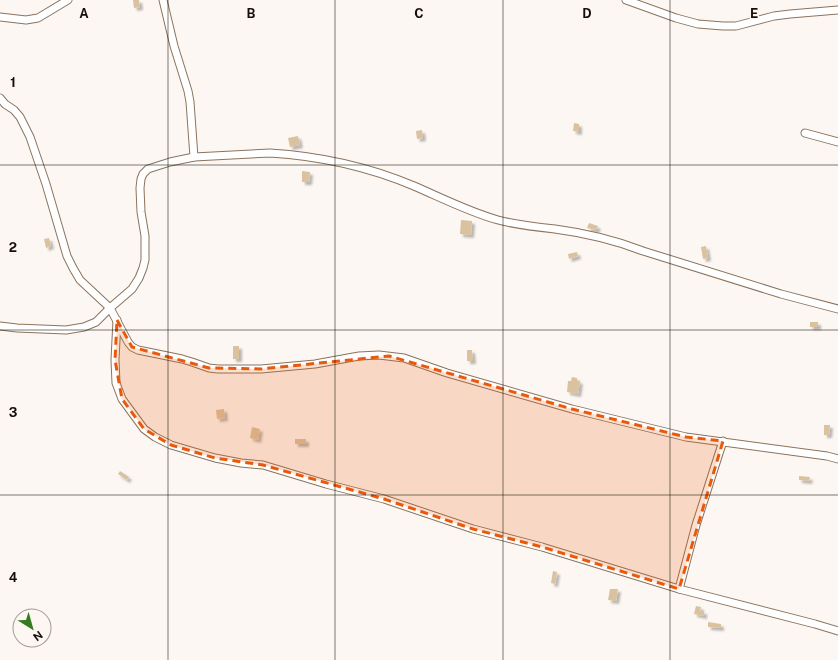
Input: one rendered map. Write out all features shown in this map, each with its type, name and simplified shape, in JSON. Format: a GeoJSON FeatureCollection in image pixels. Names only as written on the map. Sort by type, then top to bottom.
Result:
{"type":"FeatureCollection","features":[{"type":"Feature","properties":{"kind":"street"},"geometry":{"type":"LineString","coordinates":[[0,17],[26,20],[38,18],[68,0]]}},
{"type":"Feature","properties":{"kind":"street"},"geometry":{"type":"LineString","coordinates":[[163,0],[174,46],[189,96],[194,157]]}},
{"type":"Feature","properties":{"kind":"street"},"geometry":{"type":"LineString","coordinates":[[626,0],[676,18],[698,24],[723,26],[736,26],[790,14],[838,10]]}},
{"type":"Feature","properties":{"kind":"street"},"geometry":{"type":"LineString","coordinates":[[0,98],[20,117],[30,137],[46,184],[67,256],[73,268],[80,280],[110,308],[128,342],[132,347],[138,350],[218,369],[284,367],[315,364],[359,356],[379,355],[404,358],[447,373],[572,409],[686,437],[827,456],[838,459]]}},
{"type":"Feature","properties":{"kind":"street"},"geometry":{"type":"LineString","coordinates":[[805,132],[838,142]]}},
{"type":"Feature","properties":{"kind":"street"},"geometry":{"type":"LineString","coordinates":[[0,326],[66,330],[84,327],[96,322],[132,289],[139,278],[145,260],[145,236],[141,212],[140,188],[143,174],[148,169],[194,157],[270,153],[336,161],[385,175],[462,207],[498,220],[571,232],[621,243],[781,294],[838,309]]}},
{"type":"Feature","properties":{"kind":"street"},"geometry":{"type":"LineString","coordinates":[[117,320],[115,360],[116,383],[122,399],[144,428],[155,437],[171,445],[215,458],[263,465],[326,484],[384,499],[473,529],[542,547],[679,589],[838,631]]}},
{"type":"Feature","properties":{"kind":"street"},"geometry":{"type":"LineString","coordinates":[[679,589],[696,525],[723,442]]}},
{"type":"Feature","properties":{"kind":"highlighted area"},"geometry":{"type":"Polygon","coordinates":[[[117,320],[132,347],[209,368],[261,369],[389,356],[572,409],[686,437],[723,441],[679,589],[542,547],[473,529],[384,499],[263,465],[215,458],[171,445],[144,429],[122,399],[115,360],[117,320]]]}},
{"type":"Feature","properties":{"kind":"building"},"geometry":{"type":"Polygon","coordinates":[[[133,0],[139,0],[140,7],[134,8],[133,0]]]}},
{"type":"Feature","properties":{"kind":"building"},"geometry":{"type":"Polygon","coordinates":[[[574,123],[579,124],[579,132],[573,131],[574,123]]]}},
{"type":"Feature","properties":{"kind":"building"},"geometry":{"type":"Polygon","coordinates":[[[422,130],[423,138],[417,139],[416,131],[422,130]]]}},
{"type":"Feature","properties":{"kind":"building"},"geometry":{"type":"Polygon","coordinates":[[[298,136],[300,145],[290,147],[288,138],[298,136]]]}},
{"type":"Feature","properties":{"kind":"building"},"geometry":{"type":"Polygon","coordinates":[[[302,171],[310,172],[309,182],[302,182],[302,171]]]}},
{"type":"Feature","properties":{"kind":"building"},"geometry":{"type":"Polygon","coordinates":[[[461,220],[472,221],[471,235],[460,234],[461,220]]]}},
{"type":"Feature","properties":{"kind":"building"},"geometry":{"type":"Polygon","coordinates":[[[589,223],[598,226],[596,230],[587,228],[589,223]]]}},
{"type":"Feature","properties":{"kind":"building"},"geometry":{"type":"Polygon","coordinates":[[[49,238],[51,246],[46,248],[44,239],[49,238]]]}},
{"type":"Feature","properties":{"kind":"building"},"geometry":{"type":"Polygon","coordinates":[[[706,246],[708,258],[703,259],[701,247],[706,246]]]}},
{"type":"Feature","properties":{"kind":"building"},"geometry":{"type":"Polygon","coordinates":[[[577,252],[578,256],[569,259],[568,254],[577,252]]]}},
{"type":"Feature","properties":{"kind":"building"},"geometry":{"type":"Polygon","coordinates":[[[810,322],[818,322],[818,327],[810,327],[810,322]]]}},
{"type":"Feature","properties":{"kind":"building"},"geometry":{"type":"Polygon","coordinates":[[[233,346],[239,346],[239,359],[233,359],[233,346]]]}},
{"type":"Feature","properties":{"kind":"building"},"geometry":{"type":"Polygon","coordinates":[[[467,350],[472,350],[473,361],[467,361],[467,350]]]}},
{"type":"Feature","properties":{"kind":"building"},"geometry":{"type":"Polygon","coordinates":[[[572,377],[577,378],[577,381],[580,381],[578,394],[567,392],[568,381],[571,381],[572,377]]]}},
{"type":"Feature","properties":{"kind":"building"},"geometry":{"type":"Polygon","coordinates":[[[224,409],[225,418],[217,419],[216,410],[224,409]]]}},
{"type":"Feature","properties":{"kind":"building"},"geometry":{"type":"Polygon","coordinates":[[[824,425],[830,425],[829,435],[824,435],[824,425]]]}},
{"type":"Feature","properties":{"kind":"building"},"geometry":{"type":"Polygon","coordinates":[[[252,427],[260,429],[258,440],[250,438],[252,427]]]}},
{"type":"Feature","properties":{"kind":"building"},"geometry":{"type":"Polygon","coordinates":[[[295,439],[306,439],[306,444],[295,444],[295,439]]]}},
{"type":"Feature","properties":{"kind":"building"},"geometry":{"type":"Polygon","coordinates":[[[120,471],[129,477],[127,480],[118,474],[120,471]]]}},
{"type":"Feature","properties":{"kind":"building"},"geometry":{"type":"Polygon","coordinates":[[[799,476],[810,477],[809,481],[799,480],[799,476]]]}},
{"type":"Feature","properties":{"kind":"building"},"geometry":{"type":"Polygon","coordinates":[[[553,571],[557,572],[555,584],[551,583],[553,571]]]}},
{"type":"Feature","properties":{"kind":"building"},"geometry":{"type":"Polygon","coordinates":[[[610,589],[618,589],[616,601],[608,600],[610,589]]]}},
{"type":"Feature","properties":{"kind":"building"},"geometry":{"type":"Polygon","coordinates":[[[696,606],[701,607],[700,611],[704,611],[704,616],[694,614],[696,606]]]}},
{"type":"Feature","properties":{"kind":"building"},"geometry":{"type":"Polygon","coordinates":[[[708,622],[721,624],[721,628],[708,627],[708,622]]]}}]}
